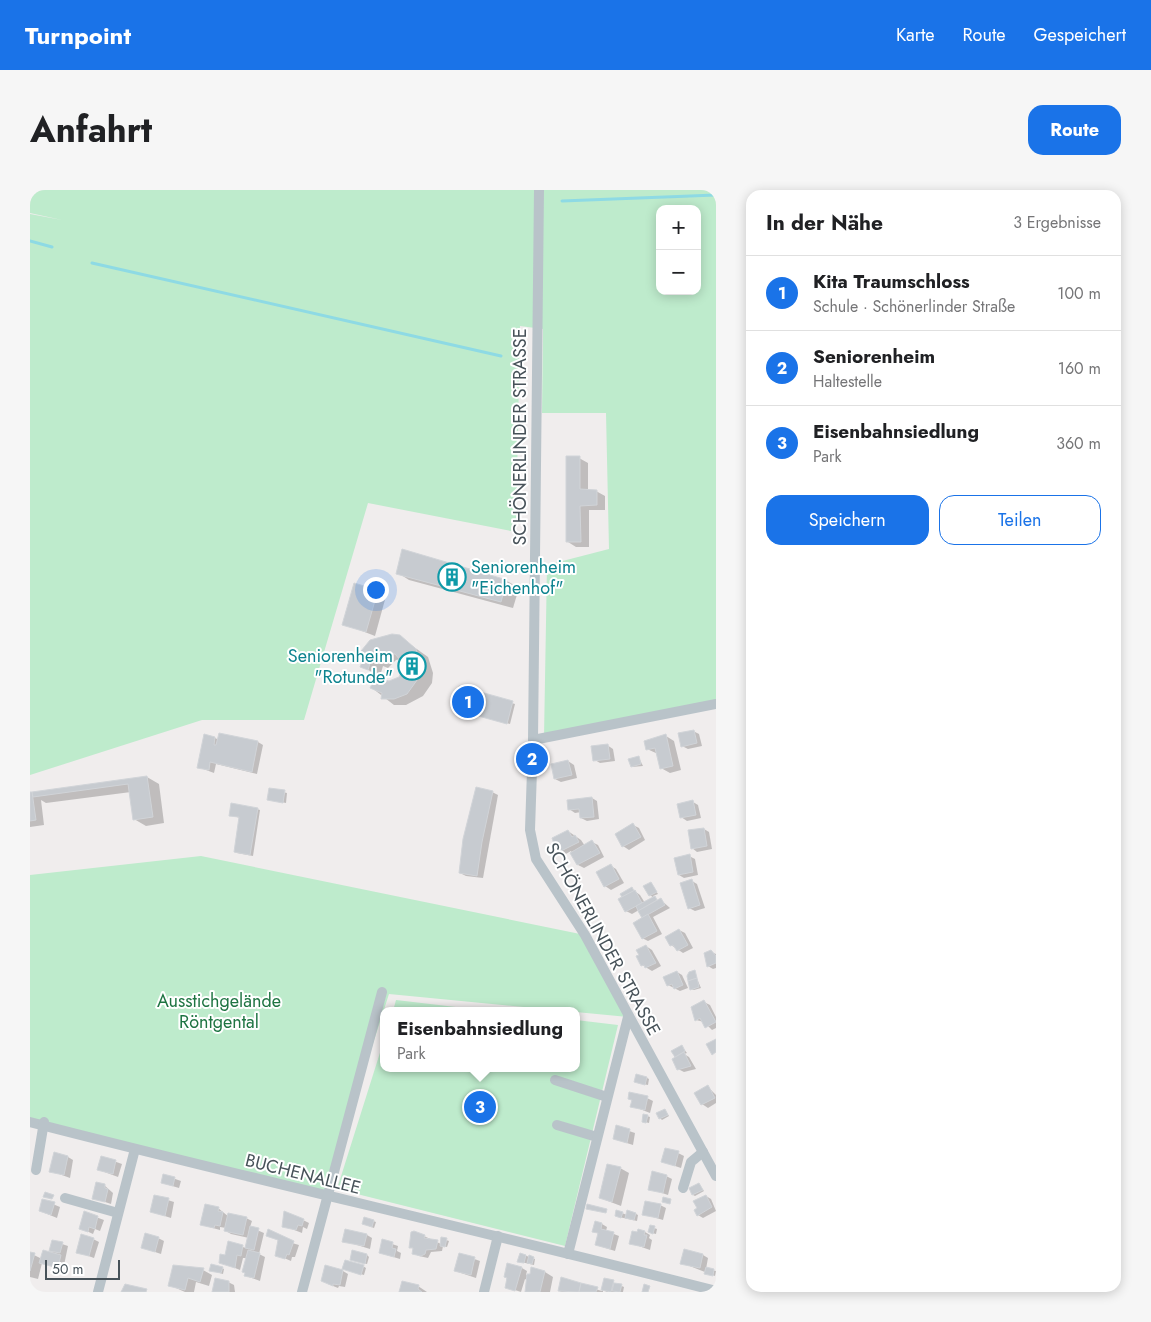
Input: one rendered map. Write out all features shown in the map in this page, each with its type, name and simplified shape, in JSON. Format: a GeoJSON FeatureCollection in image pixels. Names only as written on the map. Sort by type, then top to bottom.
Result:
{"type":"FeatureCollection","features":[{"type":"Feature","properties":{"kind":"street","name":"SCHÖNERLINDER STRASSE"},"geometry":{"type":"LineString","coordinates":[[539,190],[533,740],[530,830],[536,859],[585,935],[628,1017],[714,1169]]}},
{"type":"Feature","properties":{"kind":"street"},"geometry":{"type":"LineString","coordinates":[[533,740],[716,704]]}},
{"type":"Feature","properties":{"kind":"street"},"geometry":{"type":"LineString","coordinates":[[302,1292],[382,992]]}},
{"type":"Feature","properties":{"kind":"street"},"geometry":{"type":"LineString","coordinates":[[568,1254],[628,1017]]}},
{"type":"Feature","properties":{"kind":"street"},"geometry":{"type":"LineString","coordinates":[[555,1080],[607,1097]]}},
{"type":"Feature","properties":{"kind":"street","name":"BUCHENALLEE"},"geometry":{"type":"LineString","coordinates":[[30,1122],[327,1197],[498,1236],[712,1291]]}},
{"type":"Feature","properties":{"kind":"street"},"geometry":{"type":"LineString","coordinates":[[36,1170],[44,1124]]}},
{"type":"Feature","properties":{"kind":"street"},"geometry":{"type":"LineString","coordinates":[[557,1125],[597,1137]]}},
{"type":"Feature","properties":{"kind":"street"},"geometry":{"type":"LineString","coordinates":[[98,1292],[135,1149]]}},
{"type":"Feature","properties":{"kind":"street"},"geometry":{"type":"LineString","coordinates":[[683,1188],[691,1162],[704,1152]]}},
{"type":"Feature","properties":{"kind":"street"},"geometry":{"type":"LineString","coordinates":[[65,1198],[118,1213]]}},
{"type":"Feature","properties":{"kind":"street"},"geometry":{"type":"LineString","coordinates":[[484,1292],[498,1236]]}},
{"type":"Feature","properties":{"kind":"green space"},"geometry":{"type":"Polygon","coordinates":[[[30,190],[716,190],[716,705],[544,737],[547,565],[609,549],[606,413],[542,413],[543,329],[520,326],[516,532],[368,503],[304,720],[202,720],[30,775],[30,214],[62,220],[30,213],[30,190]]]}},
{"type":"Feature","properties":{"kind":"green space","name":"Ausstichgelände Röntgental"},"geometry":{"type":"Polygon","coordinates":[[[201,856],[585,935],[628,1017],[580,1012],[580,1007],[524,1007],[389,994],[385,1007],[380,1007],[380,1022],[325,1192],[30,1119],[30,875],[201,856]]]}},
{"type":"Feature","properties":{"kind":"green space"},"geometry":{"type":"Polygon","coordinates":[[[396,1000],[456,1007],[394,1007],[396,1000]]]}},
{"type":"Feature","properties":{"kind":"green space"},"geometry":{"type":"Polygon","coordinates":[[[580,1020],[618,1025],[565,1246],[337,1189],[380,1053],[380,1072],[580,1072],[580,1020]]]}},
{"type":"Feature","properties":{"kind":"building"},"geometry":{"type":"Polygon","coordinates":[[[566,456],[580,456],[580,489],[597,490],[597,505],[580,506],[581,542],[566,542],[566,456]]]}},
{"type":"Feature","properties":{"kind":"building","name":"Seniorenheim \"Eichenhof\""},"geometry":{"type":"Polygon","coordinates":[[[402,549],[507,580],[501,602],[396,574],[402,549]]]}},
{"type":"Feature","properties":{"kind":"building"},"geometry":{"type":"Polygon","coordinates":[[[354,583],[378,590],[366,632],[342,625],[354,583]]]}},
{"type":"Feature","properties":{"kind":"building","name":"Seniorenheim \"Rotunde\""},"geometry":{"type":"Polygon","coordinates":[[[392,634],[400,635],[416,649],[422,666],[420,676],[407,694],[394,699],[381,699],[382,693],[370,688],[373,682],[383,685],[385,680],[389,681],[399,677],[403,669],[401,661],[395,654],[383,654],[376,662],[371,660],[368,670],[360,667],[364,657],[357,656],[370,640],[392,634]]]}},
{"type":"Feature","properties":{"kind":"building"},"geometry":{"type":"Polygon","coordinates":[[[459,686],[513,701],[507,724],[453,709],[459,686]]]}},
{"type":"Feature","properties":{"kind":"building"},"geometry":{"type":"Polygon","coordinates":[[[694,730],[697,743],[681,747],[678,733],[694,730]]]}},
{"type":"Feature","properties":{"kind":"building"},"geometry":{"type":"Polygon","coordinates":[[[219,733],[258,741],[252,772],[210,762],[209,770],[197,768],[204,734],[215,737],[214,745],[216,745],[219,733]]]}},
{"type":"Feature","properties":{"kind":"building"},"geometry":{"type":"Polygon","coordinates":[[[666,734],[673,766],[660,769],[655,748],[646,750],[644,741],[666,734]]]}},
{"type":"Feature","properties":{"kind":"building"},"geometry":{"type":"Polygon","coordinates":[[[608,744],[610,759],[593,761],[591,746],[608,744]]]}},
{"type":"Feature","properties":{"kind":"building"},"geometry":{"type":"Polygon","coordinates":[[[639,756],[641,764],[631,767],[628,759],[639,756]]]}},
{"type":"Feature","properties":{"kind":"building"},"geometry":{"type":"Polygon","coordinates":[[[568,760],[572,775],[554,779],[551,764],[568,760]]]}},
{"type":"Feature","properties":{"kind":"building"},"geometry":{"type":"Polygon","coordinates":[[[147,776],[153,817],[133,820],[128,784],[33,797],[32,792],[147,776]]]}},
{"type":"Feature","properties":{"kind":"building"},"geometry":{"type":"Polygon","coordinates":[[[476,787],[493,791],[477,876],[459,873],[463,839],[476,787]]]}},
{"type":"Feature","properties":{"kind":"building"},"geometry":{"type":"Polygon","coordinates":[[[269,788],[285,790],[283,803],[267,800],[269,788]]]}},
{"type":"Feature","properties":{"kind":"building"},"geometry":{"type":"Polygon","coordinates":[[[30,792],[32,792],[36,820],[30,821],[30,792]]]}},
{"type":"Feature","properties":{"kind":"building"},"geometry":{"type":"Polygon","coordinates":[[[592,797],[594,817],[580,818],[579,809],[568,810],[567,800],[592,797]]]}},
{"type":"Feature","properties":{"kind":"building"},"geometry":{"type":"Polygon","coordinates":[[[693,800],[696,815],[680,818],[677,804],[693,800]]]}},
{"type":"Feature","properties":{"kind":"building"},"geometry":{"type":"Polygon","coordinates":[[[231,803],[258,808],[250,855],[234,852],[239,817],[229,816],[231,803]]]}},
{"type":"Feature","properties":{"kind":"building"},"geometry":{"type":"Polygon","coordinates":[[[633,823],[641,837],[622,847],[615,834],[633,823]]]}},
{"type":"Feature","properties":{"kind":"building"},"geometry":{"type":"Polygon","coordinates":[[[704,828],[707,846],[691,849],[688,830],[704,828]]]}},
{"type":"Feature","properties":{"kind":"building"},"geometry":{"type":"Polygon","coordinates":[[[568,830],[572,837],[575,835],[579,842],[557,853],[552,838],[568,830]]]}},
{"type":"Feature","properties":{"kind":"building"},"geometry":{"type":"Polygon","coordinates":[[[592,840],[600,853],[577,865],[570,853],[592,840]]]}},
{"type":"Feature","properties":{"kind":"building"},"geometry":{"type":"Polygon","coordinates":[[[690,854],[693,872],[678,875],[674,858],[690,854]]]}},
{"type":"Feature","properties":{"kind":"building"},"geometry":{"type":"Polygon","coordinates":[[[611,864],[619,879],[604,887],[596,872],[611,864]]]}},
{"type":"Feature","properties":{"kind":"building"},"geometry":{"type":"Polygon","coordinates":[[[692,879],[700,905],[688,909],[680,883],[692,879]]]}},
{"type":"Feature","properties":{"kind":"building"},"geometry":{"type":"Polygon","coordinates":[[[651,882],[657,892],[649,896],[643,886],[651,882]]]}},
{"type":"Feature","properties":{"kind":"building"},"geometry":{"type":"Polygon","coordinates":[[[632,887],[634,891],[622,897],[620,894],[632,887]]]}},
{"type":"Feature","properties":{"kind":"building"},"geometry":{"type":"Polygon","coordinates":[[[635,890],[642,903],[625,912],[618,899],[635,890]]]}},
{"type":"Feature","properties":{"kind":"building"},"geometry":{"type":"Polygon","coordinates":[[[655,896],[657,900],[638,911],[636,906],[655,896]]]}},
{"type":"Feature","properties":{"kind":"building"},"geometry":{"type":"Polygon","coordinates":[[[661,898],[665,905],[642,918],[638,911],[661,898]]]}},
{"type":"Feature","properties":{"kind":"building"},"geometry":{"type":"Polygon","coordinates":[[[648,914],[657,931],[642,939],[633,923],[648,914]]]}},
{"type":"Feature","properties":{"kind":"building"},"geometry":{"type":"Polygon","coordinates":[[[679,929],[688,945],[677,951],[673,945],[670,946],[665,937],[679,929]]]}},
{"type":"Feature","properties":{"kind":"building"},"geometry":{"type":"Polygon","coordinates":[[[646,945],[656,963],[645,968],[644,965],[641,966],[636,956],[639,955],[636,950],[646,945]]]}},
{"type":"Feature","properties":{"kind":"building"},"geometry":{"type":"Polygon","coordinates":[[[711,950],[716,956],[716,963],[707,967],[704,953],[711,950]]]}},
{"type":"Feature","properties":{"kind":"building"},"geometry":{"type":"Polygon","coordinates":[[[695,970],[697,978],[688,981],[687,976],[689,972],[695,970]]]}},
{"type":"Feature","properties":{"kind":"building"},"geometry":{"type":"Polygon","coordinates":[[[677,971],[683,985],[674,989],[672,984],[667,986],[663,977],[677,971]]]}},
{"type":"Feature","properties":{"kind":"building"},"geometry":{"type":"Polygon","coordinates":[[[697,978],[699,987],[690,990],[688,981],[697,978]]]}},
{"type":"Feature","properties":{"kind":"building"},"geometry":{"type":"Polygon","coordinates":[[[704,1000],[716,1022],[705,1028],[700,1018],[695,1021],[691,1007],[704,1000]]]}},
{"type":"Feature","properties":{"kind":"building"},"geometry":{"type":"Polygon","coordinates":[[[716,1039],[716,1052],[712,1055],[706,1044],[716,1039]]]}},
{"type":"Feature","properties":{"kind":"building"},"geometry":{"type":"Polygon","coordinates":[[[682,1045],[685,1051],[675,1057],[671,1051],[682,1045]]]}},
{"type":"Feature","properties":{"kind":"building"},"geometry":{"type":"Polygon","coordinates":[[[684,1052],[691,1066],[677,1070],[672,1059],[684,1052]]]}},
{"type":"Feature","properties":{"kind":"building"},"geometry":{"type":"Polygon","coordinates":[[[636,1074],[647,1077],[645,1085],[634,1082],[636,1074]]]}},
{"type":"Feature","properties":{"kind":"building"},"geometry":{"type":"Polygon","coordinates":[[[708,1085],[715,1098],[701,1105],[694,1093],[708,1085]]]}},
{"type":"Feature","properties":{"kind":"building"},"geometry":{"type":"Polygon","coordinates":[[[629,1092],[648,1096],[645,1110],[630,1107],[632,1100],[628,1099],[629,1092]]]}},
{"type":"Feature","properties":{"kind":"building"},"geometry":{"type":"Polygon","coordinates":[[[665,1109],[668,1115],[659,1119],[656,1113],[665,1109]]]}},
{"type":"Feature","properties":{"kind":"building"},"geometry":{"type":"Polygon","coordinates":[[[643,1114],[648,1115],[646,1123],[642,1122],[643,1114]]]}},
{"type":"Feature","properties":{"kind":"building"},"geometry":{"type":"Polygon","coordinates":[[[616,1125],[630,1129],[627,1143],[613,1139],[616,1125]]]}},
{"type":"Feature","properties":{"kind":"building"},"geometry":{"type":"Polygon","coordinates":[[[665,1148],[679,1151],[675,1166],[661,1162],[665,1148]]]}},
{"type":"Feature","properties":{"kind":"building"},"geometry":{"type":"Polygon","coordinates":[[[54,1152],[68,1156],[64,1175],[49,1172],[54,1152]]]}},
{"type":"Feature","properties":{"kind":"building"},"geometry":{"type":"Polygon","coordinates":[[[101,1156],[116,1160],[113,1174],[97,1170],[101,1156]]]}},
{"type":"Feature","properties":{"kind":"building"},"geometry":{"type":"Polygon","coordinates":[[[607,1164],[621,1167],[612,1202],[599,1198],[607,1164]]]}},
{"type":"Feature","properties":{"kind":"building"},"geometry":{"type":"Polygon","coordinates":[[[652,1171],[667,1175],[663,1193],[648,1190],[652,1171]]]}},
{"type":"Feature","properties":{"kind":"building"},"geometry":{"type":"Polygon","coordinates":[[[163,1174],[175,1177],[173,1186],[161,1183],[163,1174]]]}},
{"type":"Feature","properties":{"kind":"building"},"geometry":{"type":"Polygon","coordinates":[[[96,1182],[105,1184],[105,1188],[108,1189],[105,1202],[92,1199],[96,1182]]]}},
{"type":"Feature","properties":{"kind":"building"},"geometry":{"type":"Polygon","coordinates":[[[699,1183],[703,1190],[692,1195],[689,1188],[699,1183]]]}},
{"type":"Feature","properties":{"kind":"building"},"geometry":{"type":"Polygon","coordinates":[[[45,1192],[54,1195],[52,1199],[43,1197],[45,1192]]]}},
{"type":"Feature","properties":{"kind":"building"},"geometry":{"type":"Polygon","coordinates":[[[154,1195],[169,1198],[165,1216],[150,1212],[154,1195]]]}},
{"type":"Feature","properties":{"kind":"building"},"geometry":{"type":"Polygon","coordinates":[[[706,1195],[712,1207],[697,1216],[694,1210],[697,1208],[693,1201],[706,1195]]]}},
{"type":"Feature","properties":{"kind":"building"},"geometry":{"type":"Polygon","coordinates":[[[663,1197],[671,1199],[670,1204],[662,1202],[663,1197]]]}},
{"type":"Feature","properties":{"kind":"building"},"geometry":{"type":"Polygon","coordinates":[[[42,1199],[55,1202],[51,1215],[39,1211],[42,1199]]]}},
{"type":"Feature","properties":{"kind":"building"},"geometry":{"type":"Polygon","coordinates":[[[645,1201],[661,1204],[658,1218],[642,1215],[645,1201]]]}},
{"type":"Feature","properties":{"kind":"building"},"geometry":{"type":"Polygon","coordinates":[[[205,1204],[219,1207],[218,1211],[223,1212],[220,1226],[215,1225],[214,1228],[200,1225],[205,1204]]]}},
{"type":"Feature","properties":{"kind":"building"},"geometry":{"type":"Polygon","coordinates":[[[587,1204],[607,1209],[606,1213],[586,1209],[587,1204]]]}},
{"type":"Feature","properties":{"kind":"building"},"geometry":{"type":"Polygon","coordinates":[[[616,1210],[623,1212],[621,1218],[615,1216],[616,1210]]]}},
{"type":"Feature","properties":{"kind":"building"},"geometry":{"type":"Polygon","coordinates":[[[627,1210],[636,1213],[634,1220],[625,1218],[627,1210]]]}},
{"type":"Feature","properties":{"kind":"building"},"geometry":{"type":"Polygon","coordinates":[[[84,1211],[98,1216],[95,1229],[89,1227],[88,1232],[79,1229],[84,1211]]]}},
{"type":"Feature","properties":{"kind":"building"},"geometry":{"type":"Polygon","coordinates":[[[284,1211],[304,1219],[302,1226],[298,1225],[296,1230],[282,1227],[284,1211]]]}},
{"type":"Feature","properties":{"kind":"building"},"geometry":{"type":"Polygon","coordinates":[[[228,1213],[247,1217],[243,1235],[224,1231],[228,1213]]]}},
{"type":"Feature","properties":{"kind":"building"},"geometry":{"type":"Polygon","coordinates":[[[364,1217],[374,1220],[372,1227],[362,1224],[364,1217]]]}},
{"type":"Feature","properties":{"kind":"building"},"geometry":{"type":"Polygon","coordinates":[[[595,1221],[602,1223],[601,1229],[614,1232],[610,1249],[595,1245],[598,1233],[592,1232],[595,1221]]]}},
{"type":"Feature","properties":{"kind":"building"},"geometry":{"type":"Polygon","coordinates":[[[650,1225],[655,1226],[653,1234],[648,1232],[650,1225]]]}},
{"type":"Feature","properties":{"kind":"building"},"geometry":{"type":"Polygon","coordinates":[[[250,1226],[259,1228],[254,1250],[245,1248],[250,1226]]]}},
{"type":"Feature","properties":{"kind":"building"},"geometry":{"type":"Polygon","coordinates":[[[268,1229],[294,1241],[289,1255],[287,1254],[285,1259],[275,1256],[278,1240],[266,1236],[268,1229]]]}},
{"type":"Feature","properties":{"kind":"building"},"geometry":{"type":"Polygon","coordinates":[[[345,1229],[367,1234],[364,1246],[342,1242],[345,1229]]]}},
{"type":"Feature","properties":{"kind":"building"},"geometry":{"type":"Polygon","coordinates":[[[638,1229],[645,1231],[644,1235],[647,1235],[644,1247],[629,1244],[632,1231],[637,1232],[638,1229]]]}},
{"type":"Feature","properties":{"kind":"building"},"geometry":{"type":"Polygon","coordinates":[[[414,1231],[425,1235],[424,1238],[438,1240],[436,1249],[426,1250],[425,1254],[421,1256],[412,1254],[413,1248],[409,1248],[411,1232],[414,1231]]]}},
{"type":"Feature","properties":{"kind":"building"},"geometry":{"type":"Polygon","coordinates":[[[145,1233],[159,1237],[155,1252],[141,1248],[145,1233]]]}},
{"type":"Feature","properties":{"kind":"building"},"geometry":{"type":"Polygon","coordinates":[[[81,1234],[94,1238],[89,1256],[76,1253],[81,1234]]]}},
{"type":"Feature","properties":{"kind":"building"},"geometry":{"type":"Polygon","coordinates":[[[441,1237],[447,1238],[445,1247],[440,1246],[441,1237]]]}},
{"type":"Feature","properties":{"kind":"building"},"geometry":{"type":"Polygon","coordinates":[[[382,1239],[393,1242],[392,1248],[396,1249],[394,1257],[379,1253],[382,1239]]]}},
{"type":"Feature","properties":{"kind":"building"},"geometry":{"type":"Polygon","coordinates":[[[52,1240],[63,1242],[60,1253],[49,1251],[52,1240]]]}},
{"type":"Feature","properties":{"kind":"building"},"geometry":{"type":"Polygon","coordinates":[[[228,1241],[243,1245],[241,1256],[237,1255],[235,1268],[219,1263],[220,1254],[225,1255],[228,1241]]]}},
{"type":"Feature","properties":{"kind":"building"},"geometry":{"type":"Polygon","coordinates":[[[684,1249],[703,1254],[700,1268],[680,1264],[684,1249]]]}},
{"type":"Feature","properties":{"kind":"building"},"geometry":{"type":"Polygon","coordinates":[[[43,1250],[61,1255],[58,1268],[39,1263],[43,1250]]]}},
{"type":"Feature","properties":{"kind":"building"},"geometry":{"type":"Polygon","coordinates":[[[248,1250],[260,1253],[254,1278],[244,1276],[245,1273],[242,1272],[248,1250]]]}},
{"type":"Feature","properties":{"kind":"building"},"geometry":{"type":"Polygon","coordinates":[[[352,1250],[367,1254],[365,1264],[350,1260],[352,1250]]]}},
{"type":"Feature","properties":{"kind":"building"},"geometry":{"type":"Polygon","coordinates":[[[30,1252],[35,1253],[30,1271],[30,1252]]]}},
{"type":"Feature","properties":{"kind":"building"},"geometry":{"type":"Polygon","coordinates":[[[459,1253],[475,1257],[471,1275],[454,1271],[459,1253]]]}},
{"type":"Feature","properties":{"kind":"building"},"geometry":{"type":"Polygon","coordinates":[[[520,1253],[526,1255],[524,1263],[517,1262],[520,1253]]]}},
{"type":"Feature","properties":{"kind":"building"},"geometry":{"type":"Polygon","coordinates":[[[529,1255],[534,1257],[532,1264],[527,1263],[529,1255]]]}},
{"type":"Feature","properties":{"kind":"building"},"geometry":{"type":"Polygon","coordinates":[[[345,1260],[364,1265],[361,1275],[342,1269],[345,1260]]]}},
{"type":"Feature","properties":{"kind":"building"},"geometry":{"type":"Polygon","coordinates":[[[507,1263],[522,1267],[515,1291],[505,1288],[507,1278],[504,1277],[507,1263]]]}},
{"type":"Feature","properties":{"kind":"building"},"geometry":{"type":"Polygon","coordinates":[[[211,1264],[223,1267],[221,1273],[209,1271],[211,1264]]]}},
{"type":"Feature","properties":{"kind":"building"},"geometry":{"type":"Polygon","coordinates":[[[173,1265],[204,1268],[200,1282],[188,1278],[185,1290],[168,1286],[173,1265]]]}},
{"type":"Feature","properties":{"kind":"building"},"geometry":{"type":"Polygon","coordinates":[[[325,1265],[343,1270],[340,1285],[333,1284],[333,1286],[321,1281],[325,1265]]]}},
{"type":"Feature","properties":{"kind":"building"},"geometry":{"type":"Polygon","coordinates":[[[531,1267],[545,1271],[540,1292],[525,1292],[527,1274],[530,1274],[531,1267]]]}},
{"type":"Feature","properties":{"kind":"building"},"geometry":{"type":"Polygon","coordinates":[[[706,1267],[714,1269],[713,1276],[704,1274],[706,1267]]]}},
{"type":"Feature","properties":{"kind":"building"},"geometry":{"type":"Polygon","coordinates":[[[561,1277],[581,1283],[579,1292],[558,1291],[561,1277]]]}},
{"type":"Feature","properties":{"kind":"building"},"geometry":{"type":"Polygon","coordinates":[[[215,1278],[229,1281],[229,1292],[212,1292],[215,1278]]]}},
{"type":"Feature","properties":{"kind":"building"},"geometry":{"type":"Polygon","coordinates":[[[604,1278],[614,1280],[611,1292],[601,1290],[604,1278]]]}},
{"type":"Feature","properties":{"kind":"building"},"geometry":{"type":"Polygon","coordinates":[[[402,1281],[419,1285],[418,1289],[422,1292],[399,1292],[402,1281]]]}},
{"type":"Feature","properties":{"kind":"building"},"geometry":{"type":"Polygon","coordinates":[[[581,1283],[598,1287],[596,1292],[579,1292],[581,1283]]]}},
{"type":"Feature","properties":{"kind":"building"},"geometry":{"type":"Polygon","coordinates":[[[614,1283],[622,1284],[620,1292],[612,1291],[614,1283]]]}},
{"type":"Feature","properties":{"kind":"building"},"geometry":{"type":"Polygon","coordinates":[[[125,1284],[147,1289],[146,1292],[121,1292],[125,1284]]]}},
{"type":"Feature","properties":{"kind":"building"},"geometry":{"type":"Polygon","coordinates":[[[644,1284],[650,1286],[648,1292],[642,1292],[644,1284]]]}},
{"type":"Feature","properties":{"kind":"waterway"},"geometry":{"type":"LineString","coordinates":[[562,201],[716,195]]}},
{"type":"Feature","properties":{"kind":"waterway"},"geometry":{"type":"LineString","coordinates":[[30,241],[52,247]]}},
{"type":"Feature","properties":{"kind":"waterway"},"geometry":{"type":"LineString","coordinates":[[92,263],[501,356]]}},
{"type":"Feature","properties":{"kind":"place","name":"Seniorenheim \"Eichenhof\""},"geometry":{"type":"Point","coordinates":[452,577]}},
{"type":"Feature","properties":{"kind":"place","name":"Seniorenheim \"Rotunde\""},"geometry":{"type":"Point","coordinates":[412,666]}},
{"type":"Feature","properties":{"kind":"place","name":"Kita Traumschloss"},"geometry":{"type":"Point","coordinates":[468,702]}},
{"type":"Feature","properties":{"kind":"place","name":"Seniorenheim"},"geometry":{"type":"Point","coordinates":[532,759]}},
{"type":"Feature","properties":{"kind":"place","name":"Eisenbahnsiedlung"},"geometry":{"type":"Point","coordinates":[480,1107]}}]}
